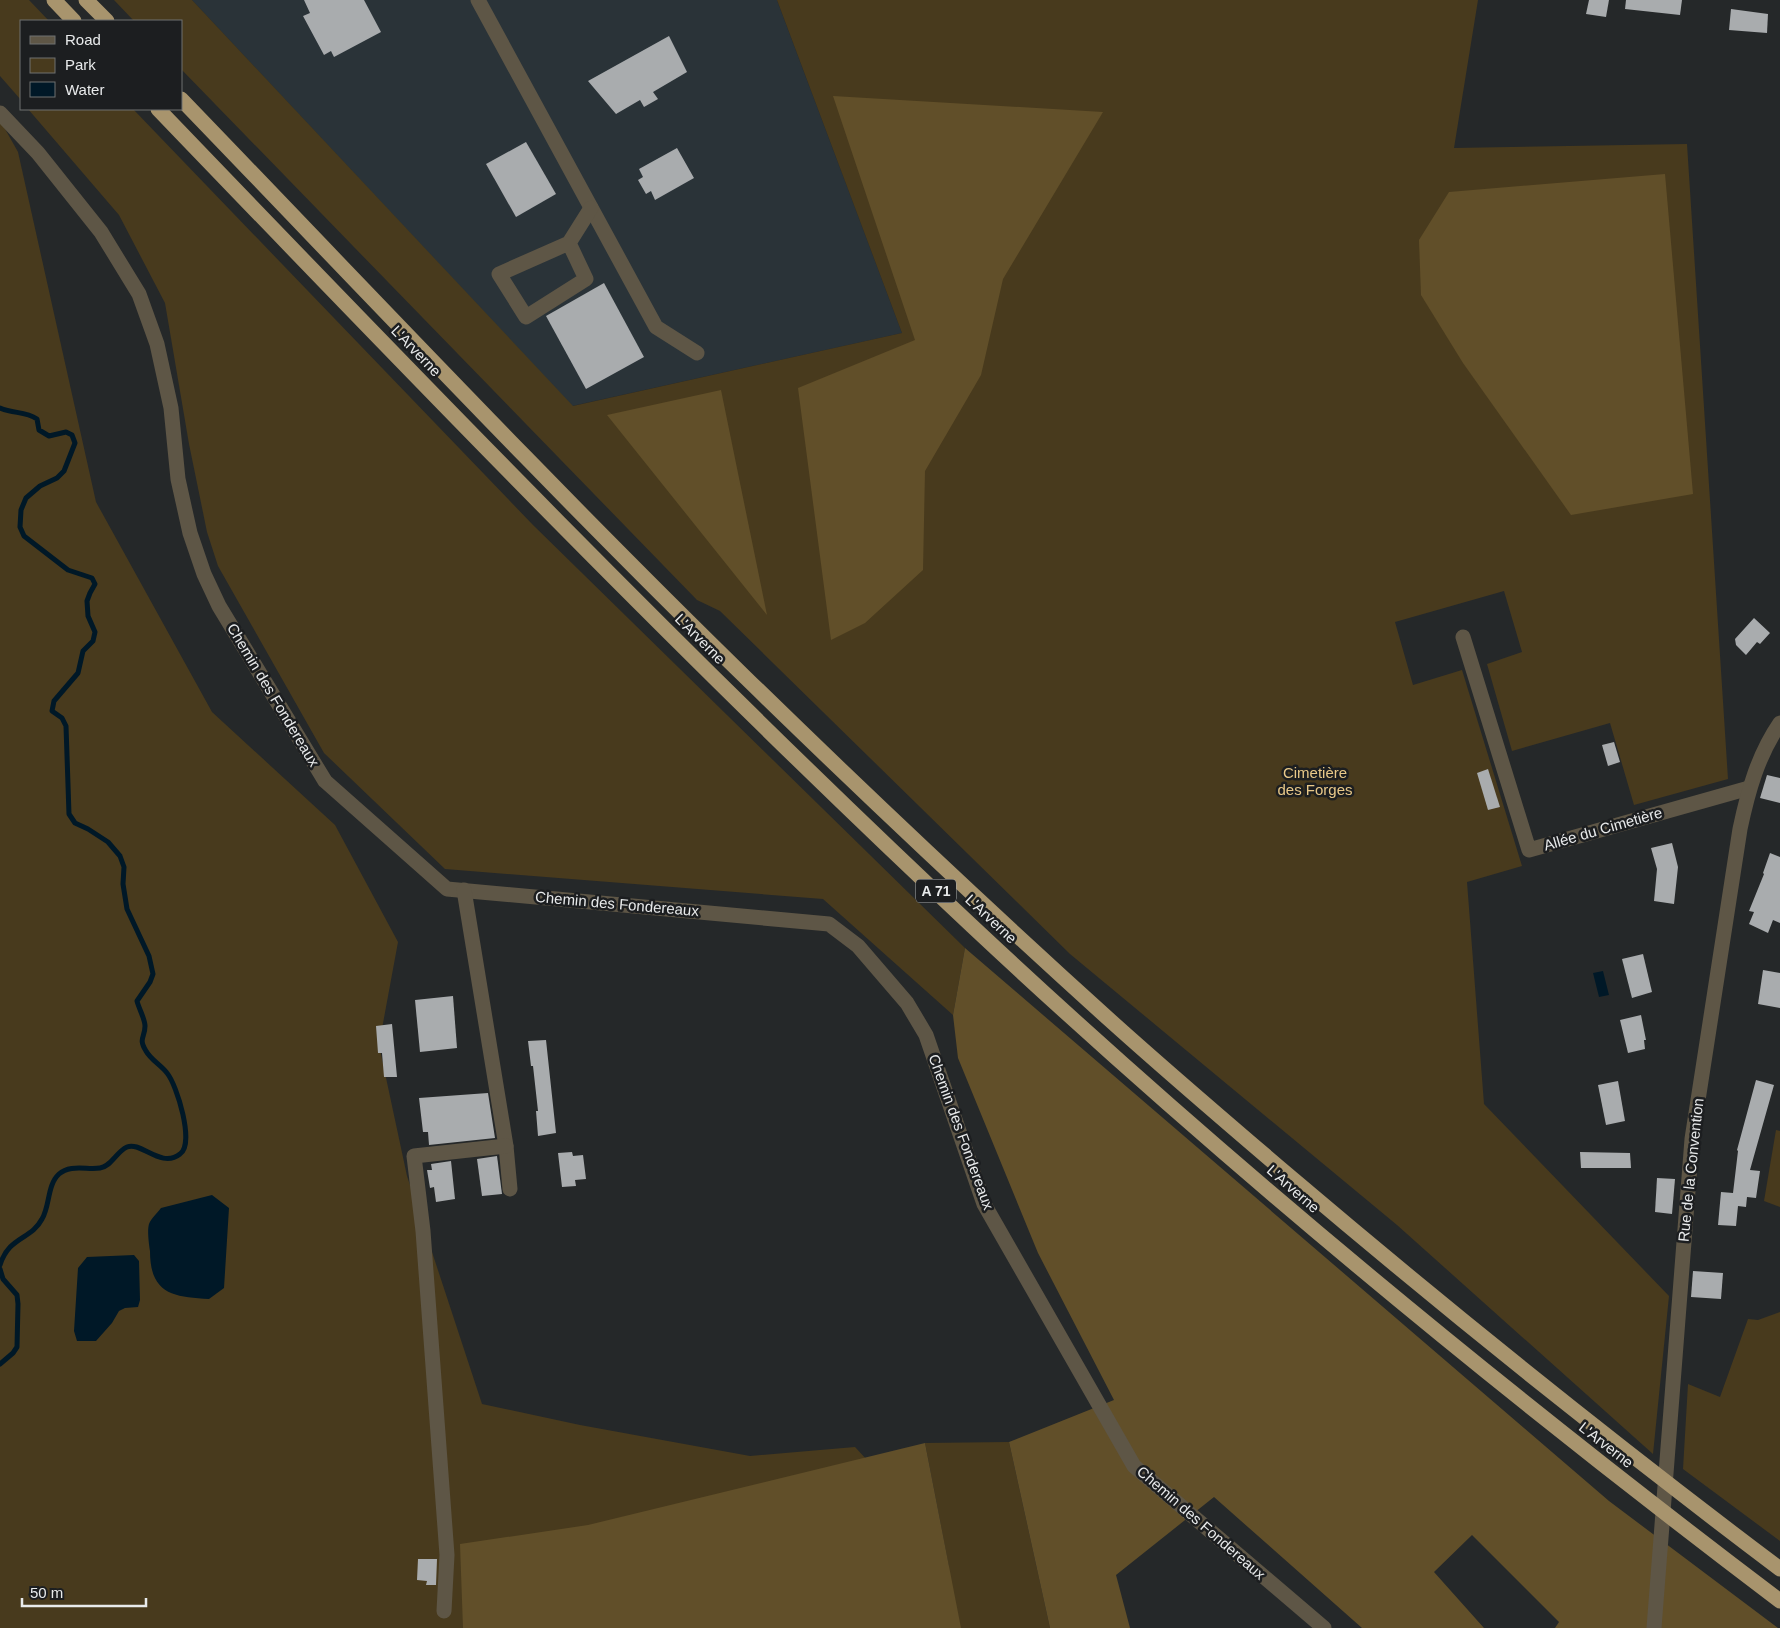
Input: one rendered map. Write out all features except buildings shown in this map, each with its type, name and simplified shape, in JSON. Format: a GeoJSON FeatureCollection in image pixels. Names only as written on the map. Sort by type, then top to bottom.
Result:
{"type":"FeatureCollection","features":[{"type":"Feature","properties":{"kind":"highway"},"geometry":{"type":"LineString","coordinates":[[54,0],[73,20]]}},
{"type":"Feature","properties":{"kind":"highway"},"geometry":{"type":"LineString","coordinates":[[86,0],[106,20]]}},
{"type":"Feature","properties":{"kind":"highway","name":"L'Arverne"},"geometry":{"type":"LineString","coordinates":[[182,100],[479,409],[645,577],[743,675],[1000,920],[1116,1026],[1358,1234],[1608,1438],[1780,1569]]}},
{"type":"Feature","properties":{"kind":"highway","name":"L'Arverne"},"geometry":{"type":"LineString","coordinates":[[159,110],[465,428],[720,685],[973,927],[1212,1142],[1350,1261],[1597,1461],[1780,1601]]}},
{"type":"Feature","properties":{"kind":"street"},"geometry":{"type":"LineString","coordinates":[[478,0],[656,327],[697,353]]}},
{"type":"Feature","properties":{"kind":"street","name":"Chemin des Fondereaux"},"geometry":{"type":"LineString","coordinates":[[0,113],[38,152],[102,232],[140,294],[158,344],[170,408],[178,479],[190,533],[204,574],[219,606],[325,781],[447,889],[829,924],[858,946],[907,1003],[926,1035],[984,1204],[1134,1466],[1324,1628]]}},
{"type":"Feature","properties":{"kind":"street"},"geometry":{"type":"LineString","coordinates":[[569,243],[586,279],[526,317],[499,274],[569,243],[591,208]]}},
{"type":"Feature","properties":{"kind":"street","name":"Allée du Cimetière"},"geometry":{"type":"LineString","coordinates":[[1463,637],[1529,850],[1749,788]]}},
{"type":"Feature","properties":{"kind":"street","name":"Rue de la Convention"},"geometry":{"type":"LineString","coordinates":[[1654,1628],[1692,1139],[1740,828],[1749,788],[1768,740],[1780,722]]}},
{"type":"Feature","properties":{"kind":"street"},"geometry":{"type":"LineString","coordinates":[[464,890],[506,1146],[510,1189]]}},
{"type":"Feature","properties":{"kind":"street"},"geometry":{"type":"LineString","coordinates":[[444,1611],[447,1555],[423,1231],[414,1156],[506,1146]]}},
{"type":"Feature","properties":{"kind":"shaded area"},"geometry":{"type":"Polygon","coordinates":[[[192,0],[777,0],[902,333],[572,406],[192,0]]]}},
{"type":"Feature","properties":{"kind":"shaded area"},"geometry":{"type":"Polygon","coordinates":[[[833,96],[1103,112],[1003,279],[981,375],[925,471],[923,570],[865,623],[831,640],[798,388],[915,340],[833,96]]]}},
{"type":"Feature","properties":{"kind":"shaded area"},"geometry":{"type":"Polygon","coordinates":[[[1665,174],[1693,494],[1571,515],[1463,363],[1421,295],[1419,240],[1449,192],[1665,174]]]}},
{"type":"Feature","properties":{"kind":"shaded area"},"geometry":{"type":"Polygon","coordinates":[[[721,390],[767,615],[607,415],[721,390]]]}},
{"type":"Feature","properties":{"kind":"shaded area"},"geometry":{"type":"Polygon","coordinates":[[[965,948],[1609,1501],[1778,1628],[1555,1628],[1559,1622],[1472,1535],[1434,1572],[1484,1628],[1362,1628],[1214,1497],[1116,1575],[1130,1628],[1050,1628],[1009,1442],[1114,1400],[1038,1253],[958,1058],[953,1015],[965,948]]]}},
{"type":"Feature","properties":{"kind":"shaded area"},"geometry":{"type":"Polygon","coordinates":[[[925,1443],[961,1628],[463,1628],[460,1544],[588,1525],[925,1443]]]}},
{"type":"Feature","properties":{"kind":"green space"},"geometry":{"type":"Polygon","coordinates":[[[0,0],[29,0],[48,20],[20,20],[20,99],[0,76],[0,0]]]}},
{"type":"Feature","properties":{"kind":"green space","name":"Cimetière des Forges"},"geometry":{"type":"Polygon","coordinates":[[[114,0],[192,0],[573,406],[902,333],[777,0],[1478,0],[1454,148],[1687,144],[1728,779],[1634,805],[1610,723],[1512,751],[1487,664],[1522,652],[1504,591],[1395,622],[1413,685],[1462,670],[1522,866],[1467,882],[1484,1104],[1669,1296],[1653,1454],[1397,1225],[1070,954],[720,611],[697,600],[182,70],[182,20],[133,20],[114,0]]]}},
{"type":"Feature","properties":{"kind":"green space"},"geometry":{"type":"Polygon","coordinates":[[[29,110],[134,110],[533,525],[965,948],[953,1015],[823,899],[445,869],[324,753],[218,566],[207,532],[189,444],[165,303],[119,215],[29,110]]]}},
{"type":"Feature","properties":{"kind":"green space"},"geometry":{"type":"Polygon","coordinates":[[[0,120],[18,152],[96,502],[212,712],[335,825],[398,942],[379,1045],[407,1176],[482,1404],[580,1425],[750,1456],[855,1447],[918,1515],[949,1567],[925,1443],[1009,1442],[1050,1628],[0,1628],[0,120]]]}},
{"type":"Feature","properties":{"kind":"green space"},"geometry":{"type":"Polygon","coordinates":[[[1776,1130],[1780,1131],[1780,1207],[1764,1201],[1776,1130]]]}},
{"type":"Feature","properties":{"kind":"green space"},"geometry":{"type":"Polygon","coordinates":[[[1780,1312],[1780,1541],[1683,1469],[1688,1384],[1720,1397],[1748,1319],[1758,1320],[1780,1312]]]}},
{"type":"Feature","properties":{"kind":"water"},"geometry":{"type":"Polygon","coordinates":[[[1603,971],[1609,995],[1599,997],[1593,973],[1603,971]]]}},
{"type":"Feature","properties":{"kind":"water"},"geometry":{"type":"Polygon","coordinates":[[[212,1195],[229,1208],[224,1288],[209,1299],[185,1297],[175,1294],[159,1285],[154,1276],[148,1234],[149,1224],[161,1208],[212,1195]]]}},
{"type":"Feature","properties":{"kind":"water"},"geometry":{"type":"Polygon","coordinates":[[[134,1255],[139,1261],[140,1300],[138,1307],[125,1308],[119,1311],[112,1323],[96,1341],[77,1341],[74,1331],[78,1268],[87,1257],[134,1255]]]}},
{"type":"Feature","properties":{"kind":"waterway"},"geometry":{"type":"LineString","coordinates":[[0,408],[37,419],[39,430],[49,436],[66,432],[72,435],[75,443],[64,471],[57,478],[40,486],[26,498],[21,510],[20,527],[24,536],[68,570],[92,578],[95,584],[87,601],[88,616],[95,632],[93,641],[83,651],[78,673],[54,701],[52,711],[62,718],[66,726],[69,814],[75,823],[108,842],[120,856],[124,867],[123,884],[127,909],[149,956],[153,974],[137,1001],[145,1023],[142,1043],[148,1054],[165,1070],[171,1080],[183,1114],[186,1139],[180,1154],[173,1158],[159,1157],[133,1146],[123,1149],[104,1167],[73,1168],[63,1171],[52,1184],[45,1214],[42,1219],[32,1231],[14,1243],[0,1265]]}},
{"type":"Feature","properties":{"kind":"waterway"},"geometry":{"type":"LineString","coordinates":[[0,1269],[3,1279],[17,1295],[18,1304],[17,1347],[0,1364]]}}]}
